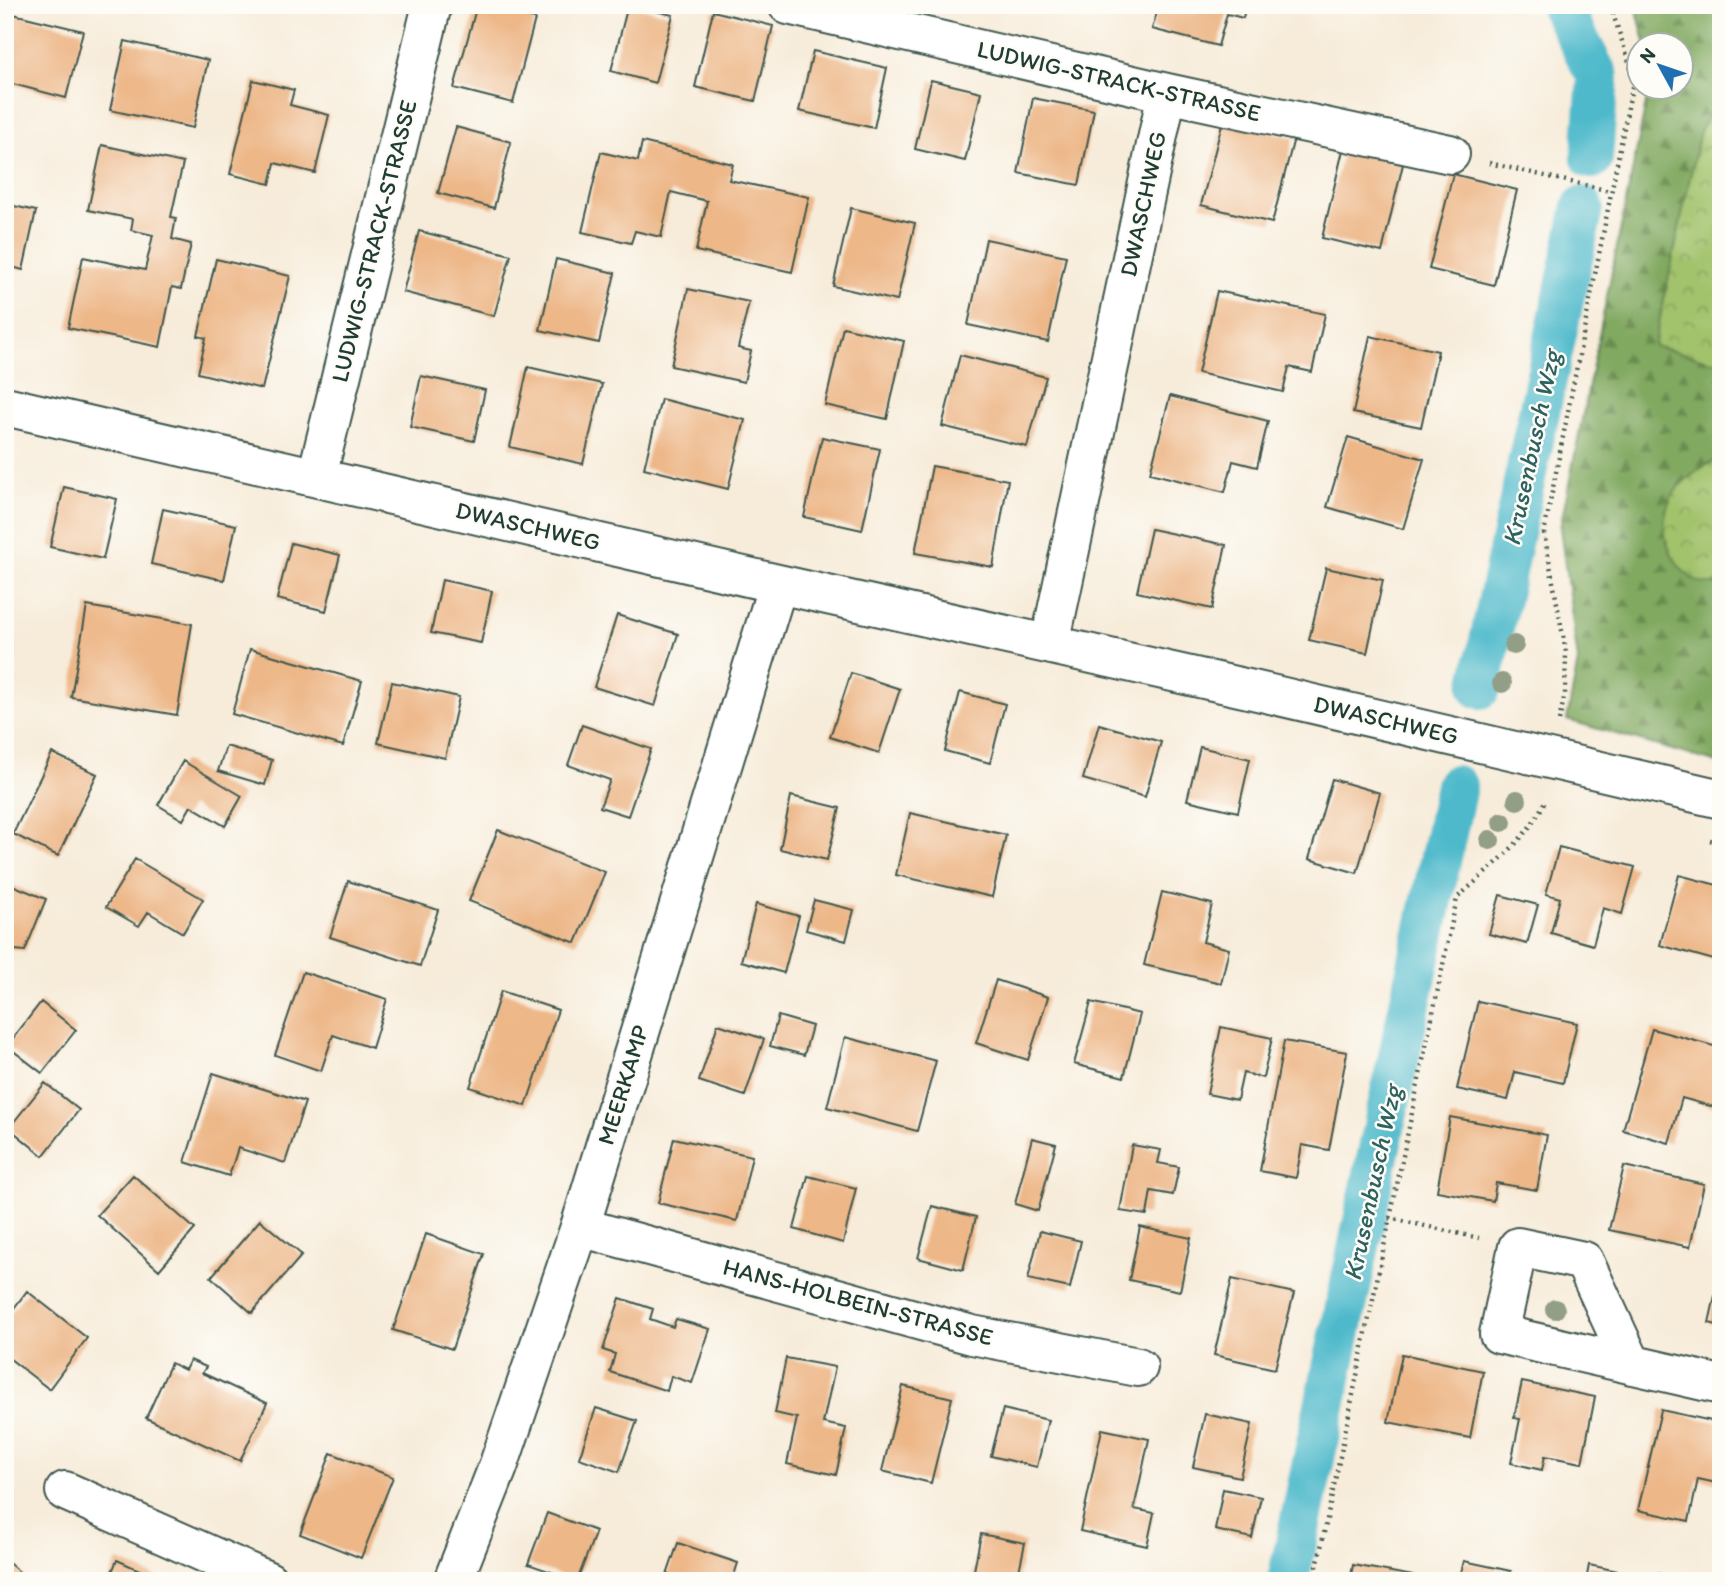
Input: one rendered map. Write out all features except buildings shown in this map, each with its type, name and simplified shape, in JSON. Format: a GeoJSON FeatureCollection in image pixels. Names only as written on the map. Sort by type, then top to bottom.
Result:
{"type":"FeatureCollection","features":[{"type":"Feature","properties":{"kind":"street","name":"LUDWIG-STRACK-STRASSE"},"geometry":{"type":"LineString","coordinates":[[317,476],[432,5]]}},
{"type":"Feature","properties":{"kind":"street","name":"LUDWIG-STRACK-STRASSE"},"geometry":{"type":"LineString","coordinates":[[788,5],[1167,93],[1450,154]]}},
{"type":"Feature","properties":{"kind":"street","name":"DWASCHWEG"},"geometry":{"type":"LineString","coordinates":[[1050,644],[1167,93]]}},
{"type":"Feature","properties":{"kind":"street","name":"DWASCHWEG"},"geometry":{"type":"LineString","coordinates":[[5,406],[1721,799]]}},
{"type":"Feature","properties":{"kind":"street","name":"MEERKAMP"},"geometry":{"type":"LineString","coordinates":[[453,1581],[498,1467],[580,1227],[778,584]]}},
{"type":"Feature","properties":{"kind":"street","name":"HANS-HOLBEIN-STRASSE"},"geometry":{"type":"LineString","coordinates":[[580,1227],[972,1335],[1138,1367]]}},
{"type":"Feature","properties":{"kind":"street"},"geometry":{"type":"LineString","coordinates":[[1632,1365],[1584,1261],[1518,1247],[1499,1334],[1632,1365],[1721,1385]]}},
{"type":"Feature","properties":{"kind":"street"},"geometry":{"type":"LineString","coordinates":[[65,1491],[268,1581]]}},
{"type":"Feature","properties":{"kind":"path"},"geometry":{"type":"LineString","coordinates":[[1557,732],[1565,694],[1566,652],[1545,533],[1634,76],[1613,14],[1606,5]]}},
{"type":"Feature","properties":{"kind":"path"},"geometry":{"type":"LineString","coordinates":[[1450,154],[1611,191]]}},
{"type":"Feature","properties":{"kind":"path"},"geometry":{"type":"LineString","coordinates":[[1314,1581],[1457,898],[1513,848],[1541,811],[1546,798]]}},
{"type":"Feature","properties":{"kind":"path"},"geometry":{"type":"LineString","coordinates":[[1389,1218],[1518,1247]]}},
{"type":"Feature","properties":{"kind":"green space"},"geometry":{"type":"Polygon","coordinates":[[[1633,5],[1721,5],[1721,94],[1700,131],[1654,346],[1721,363],[1721,459],[1694,473],[1675,495],[1665,513],[1715,585],[1721,580],[1721,764],[1567,720],[1578,661],[1560,528],[1646,102],[1694,102],[1694,32],[1642,32],[1633,5]]]}},
{"type":"Feature","properties":{"kind":"green space"},"geometry":{"type":"Polygon","coordinates":[[[1721,94],[1721,363],[1654,346],[1700,131],[1721,94]]]}},
{"type":"Feature","properties":{"kind":"green space"},"geometry":{"type":"Polygon","coordinates":[[[1721,459],[1721,580],[1709,584],[1696,580],[1683,570],[1672,555],[1666,537],[1665,517],[1672,497],[1688,478],[1721,459]]]}},
{"type":"Feature","properties":{"kind":"waterway","name":"Krusenbusch Wzg"},"geometry":{"type":"LineString","coordinates":[[1560,5],[1598,77],[1592,158]]}},
{"type":"Feature","properties":{"kind":"waterway","name":"Krusenbusch Wzg"},"geometry":{"type":"LineString","coordinates":[[1480,688],[1583,207]]}},
{"type":"Feature","properties":{"kind":"waterway","name":"Krusenbusch Wzg"},"geometry":{"type":"LineString","coordinates":[[1288,1581],[1456,786]]}}]}
